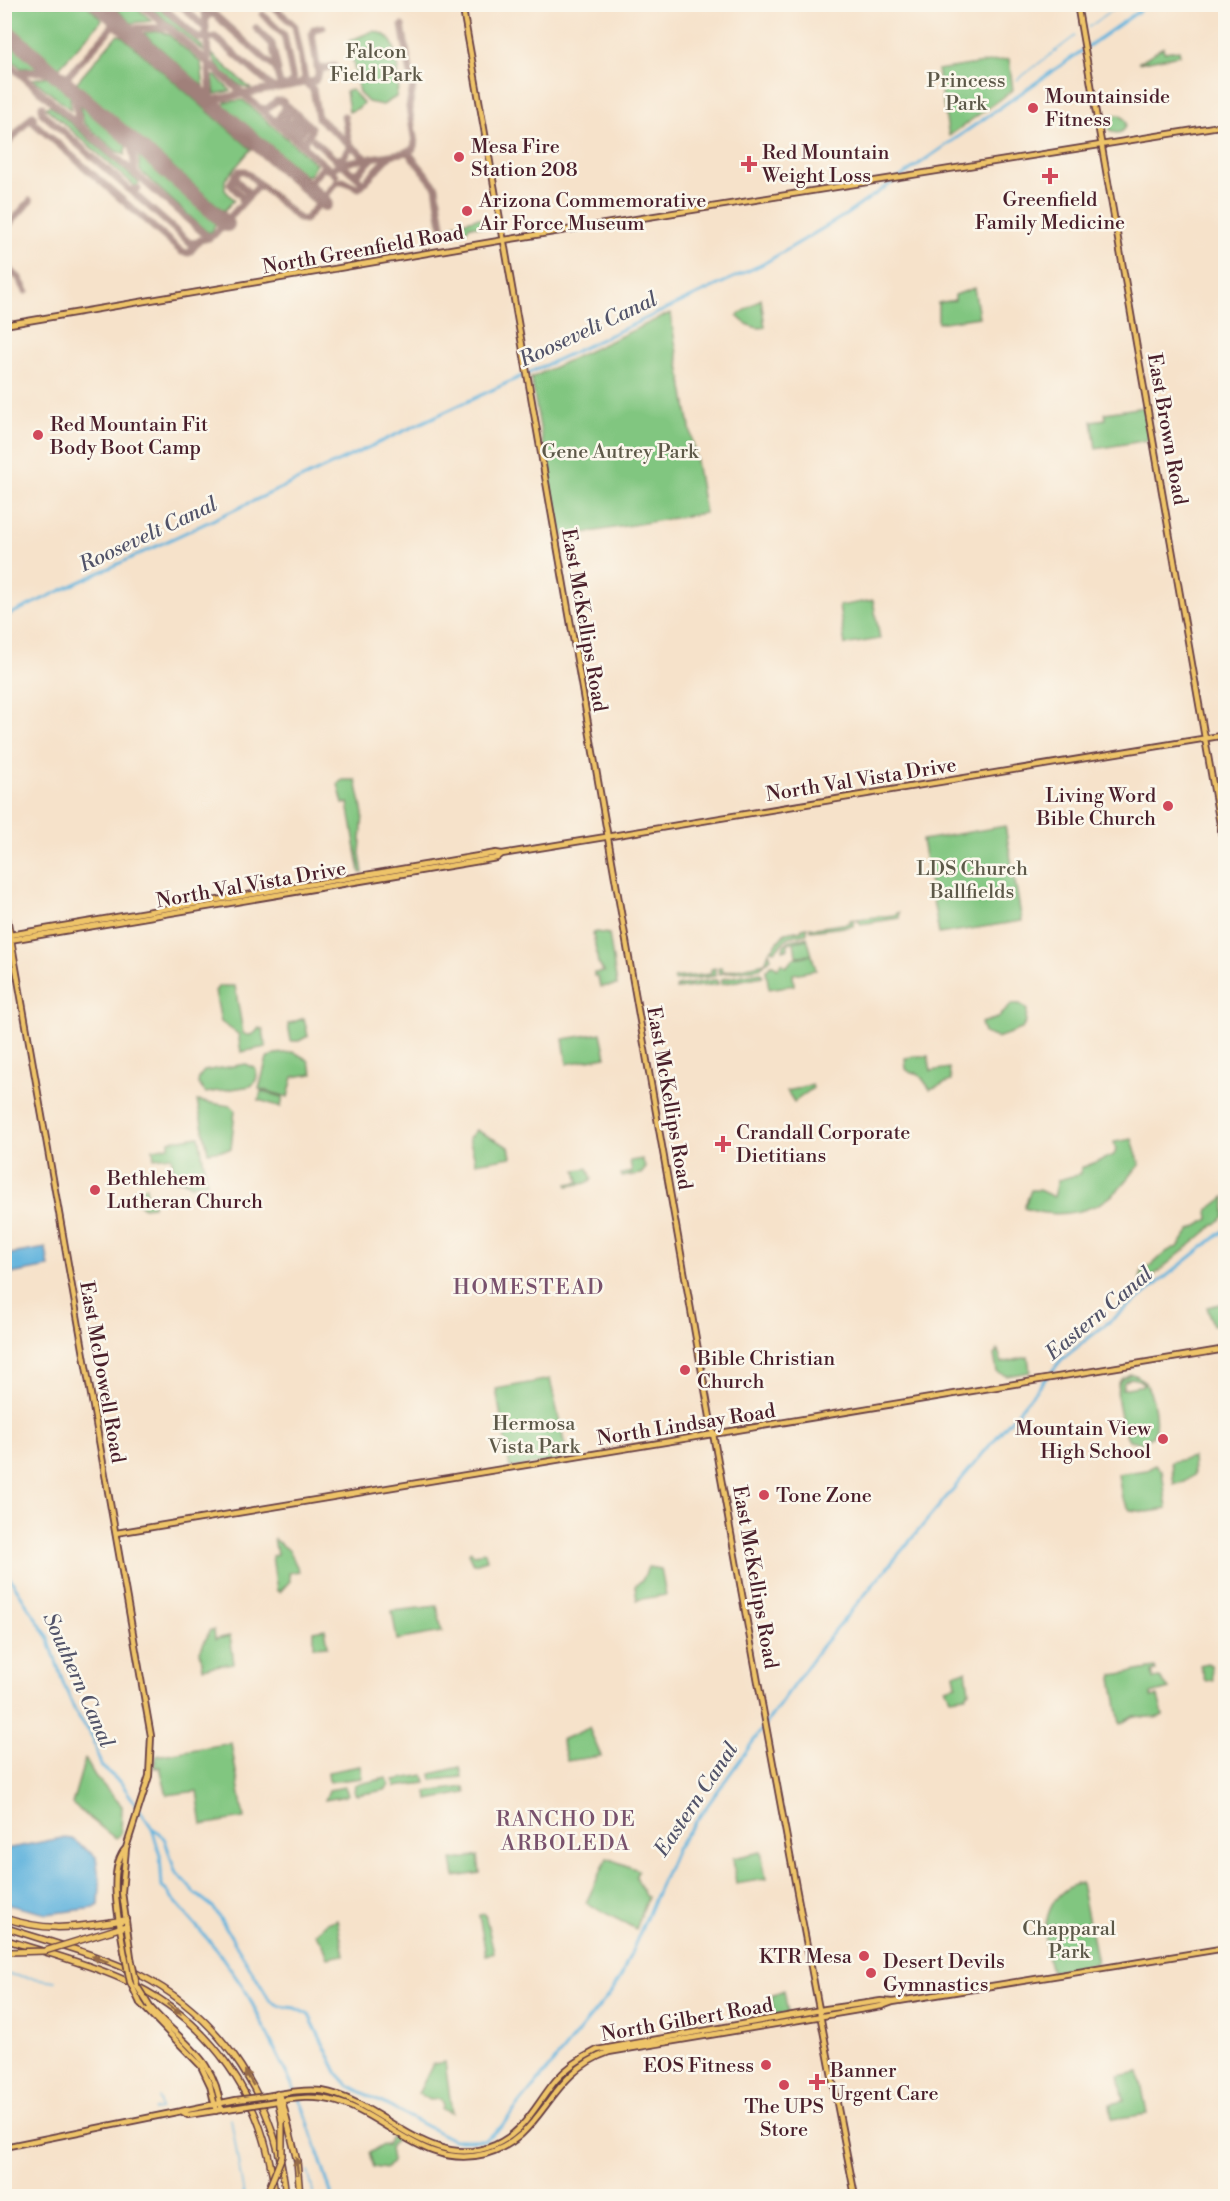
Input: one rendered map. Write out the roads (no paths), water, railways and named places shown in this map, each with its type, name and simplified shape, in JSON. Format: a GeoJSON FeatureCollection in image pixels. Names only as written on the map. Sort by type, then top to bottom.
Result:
{"type":"FeatureCollection","features":[{"type":"Feature","properties":{"kind":"highway"},"geometry":{"type":"LineString","coordinates":[[4,1918],[38,1927],[61,1929],[123,1923]]}},
{"type":"Feature","properties":{"kind":"highway"},"geometry":{"type":"LineString","coordinates":[[7,1952],[45,1951],[91,1937],[123,1923]]}},
{"type":"Feature","properties":{"kind":"highway"},"geometry":{"type":"LineString","coordinates":[[4,1927],[139,1975],[171,1994],[207,2024],[239,2062],[260,2098],[280,2152],[286,2196]]}},
{"type":"Feature","properties":{"kind":"highway"},"geometry":{"type":"LineString","coordinates":[[4,1939],[112,1974],[135,1984],[174,2009],[207,2038],[230,2065],[254,2110],[270,2158],[275,2196]]}},
{"type":"Feature","properties":{"kind":"highway"},"geometry":{"type":"LineString","coordinates":[[266,2196],[282,2156],[279,2098]]}},
{"type":"Feature","properties":{"kind":"highway"},"geometry":{"type":"LineString","coordinates":[[279,2098],[297,2161],[300,2196]]}},
{"type":"Feature","properties":{"kind":"main road","name":"East McKellips Road"},"geometry":{"type":"LineString","coordinates":[[462,4],[607,836],[766,1722],[855,2196]]}},
{"type":"Feature","properties":{"kind":"main road","name":"East Brown Road"},"geometry":{"type":"LineString","coordinates":[[1077,4],[1226,860]]}},
{"type":"Feature","properties":{"kind":"main road","name":"North Greenfield Road"},"geometry":{"type":"LineString","coordinates":[[4,325],[504,240],[1102,147],[1226,125]]}},
{"type":"Feature","properties":{"kind":"main road","name":"North Val Vista Drive"},"geometry":{"type":"LineString","coordinates":[[4,941],[9,937],[213,904],[496,853],[502,854],[1226,735]]}},
{"type":"Feature","properties":{"kind":"main road","name":"East McDowell Road"},"geometry":{"type":"LineString","coordinates":[[4,900],[151,1736],[150,1769],[126,1848],[121,1853],[116,1883],[123,1923],[138,1986],[150,2007],[204,2060],[212,2075],[220,2103],[219,2110]]}},
{"type":"Feature","properties":{"kind":"main road","name":"North Lindsay Road"},"geometry":{"type":"LineString","coordinates":[[116,1533],[1226,1349]]}},
{"type":"Feature","properties":{"kind":"main road","name":"East McDowell Road"},"geometry":{"type":"LineString","coordinates":[[123,1923],[124,1951],[130,1982],[140,2003],[201,2066],[210,2085],[214,2104],[219,2110]]}},
{"type":"Feature","properties":{"kind":"main road","name":"North Gilbert Road"},"geometry":{"type":"LineString","coordinates":[[4,2147],[183,2112],[186,2109],[267,2096],[327,2099],[349,2106],[432,2152],[458,2157],[476,2156],[496,2150],[523,2134],[566,2077],[600,2055],[893,2002],[1226,1948]]}},
{"type":"Feature","properties":{"kind":"main road","name":"North Gilbert Road"},"geometry":{"type":"LineString","coordinates":[[183,2112],[188,2115],[270,2102],[290,2093],[322,2091],[345,2098],[436,2147],[460,2151],[481,2150],[505,2140],[523,2126],[558,2078],[573,2064],[597,2050],[819,2010],[881,2001],[893,2002]]}},
{"type":"Feature","properties":{"kind":"water"},"geometry":{"type":"Polygon","coordinates":[[[46,1248],[49,1267],[5,1275],[5,1255],[46,1248]]]}},
{"type":"Feature","properties":{"kind":"water"},"geometry":{"type":"Polygon","coordinates":[[[62,1838],[72,1839],[96,1857],[100,1885],[99,1905],[94,1908],[47,1914],[5,1904],[5,1849],[62,1838]]]}},
{"type":"Feature","properties":{"kind":"waterway"},"geometry":{"type":"LineString","coordinates":[[1089,27],[1121,4]]}},
{"type":"Feature","properties":{"kind":"waterway","name":"Roosevelt Canal"},"geometry":{"type":"LineString","coordinates":[[4,617],[763,264],[847,214],[1149,4]]}},
{"type":"Feature","properties":{"kind":"waterway"},"geometry":{"type":"LineString","coordinates":[[1017,80],[1075,36]]}},
{"type":"Feature","properties":{"kind":"waterway","name":"Eastern Canal"},"geometry":{"type":"LineString","coordinates":[[152,1828],[165,1840],[175,1871],[195,1893],[213,1907],[269,1999],[279,2006],[295,2008],[309,2015],[338,2074],[348,2085],[453,2140],[484,2140],[500,2128],[612,1991],[622,1974],[676,1849],[821,1647],[1062,1359],[1226,1229]]}},
{"type":"Feature","properties":{"kind":"waterway","name":"Southern Canal"},"geometry":{"type":"LineString","coordinates":[[4,1569],[48,1637],[64,1685],[75,1711],[93,1738],[101,1766],[122,1784],[152,1828],[160,1855],[162,1886],[217,1950],[247,1993],[303,2107],[332,2196]]}},
{"type":"Feature","properties":{"kind":"waterway"},"geometry":{"type":"LineString","coordinates":[[4,1974],[55,1981]]}},
{"type":"Feature","properties":{"kind":"waterway"},"geometry":{"type":"LineString","coordinates":[[154,2110],[161,2109],[159,2098]]}},
{"type":"Feature","properties":{"kind":"waterway"},"geometry":{"type":"LineString","coordinates":[[231,2119],[244,2196]]}},
{"type":"Feature","properties":{"kind":"waterway"},"geometry":{"type":"LineString","coordinates":[[308,2171],[314,2196]]}},
{"type":"Feature","properties":{"kind":"place","name":"Mountainside Fitness"},"geometry":{"type":"Point","coordinates":[1033,108]}},
{"type":"Feature","properties":{"kind":"place","name":"Mesa Fire Station 208"},"geometry":{"type":"Point","coordinates":[459,157]}},
{"type":"Feature","properties":{"kind":"place","name":"Red Mountain Weight Loss"},"geometry":{"type":"Point","coordinates":[749,164]}},
{"type":"Feature","properties":{"kind":"place","name":"Greenfield Family Medicine"},"geometry":{"type":"Point","coordinates":[1050,176]}},
{"type":"Feature","properties":{"kind":"place","name":"Arizona Commemorative Air Force Museum"},"geometry":{"type":"Point","coordinates":[467,211]}},
{"type":"Feature","properties":{"kind":"place","name":"Red Mountain Fit Body Boot Camp"},"geometry":{"type":"Point","coordinates":[38,435]}},
{"type":"Feature","properties":{"kind":"place","name":"Living Word Bible Church"},"geometry":{"type":"Point","coordinates":[1168,806]}},
{"type":"Feature","properties":{"kind":"place","name":"Crandall Corporate Dietitians"},"geometry":{"type":"Point","coordinates":[723,1144]}},
{"type":"Feature","properties":{"kind":"place","name":"Bethlehem Lutheran Church"},"geometry":{"type":"Point","coordinates":[95,1190]}},
{"type":"Feature","properties":{"kind":"place","name":"Bible Christian Church"},"geometry":{"type":"Point","coordinates":[685,1370]}},
{"type":"Feature","properties":{"kind":"place","name":"Mountain View High School"},"geometry":{"type":"Point","coordinates":[1163,1439]}},
{"type":"Feature","properties":{"kind":"place","name":"Tone Zone"},"geometry":{"type":"Point","coordinates":[764,1495]}},
{"type":"Feature","properties":{"kind":"place","name":"KTR Mesa"},"geometry":{"type":"Point","coordinates":[864,1956]}},
{"type":"Feature","properties":{"kind":"place","name":"Desert Devils Gymnastics"},"geometry":{"type":"Point","coordinates":[871,1973]}},
{"type":"Feature","properties":{"kind":"place","name":"EOS Fitness"},"geometry":{"type":"Point","coordinates":[766,2065]}},
{"type":"Feature","properties":{"kind":"place","name":"Banner Urgent Care"},"geometry":{"type":"Point","coordinates":[817,2082]}},
{"type":"Feature","properties":{"kind":"place","name":"The UPS Store"},"geometry":{"type":"Point","coordinates":[784,2085]}},
{"type":"Feature","properties":{"kind":"district","name":"HOMESTEAD"},"geometry":{"type":"Point","coordinates":[529,1287]}},
{"type":"Feature","properties":{"kind":"district","name":"RANCHO DE ARBOLEDA"},"geometry":{"type":"Point","coordinates":[566,1831]}},
{"type":"Feature","properties":{"kind":"park label","name":"Falcon Field Park"},"geometry":{"type":"Point","coordinates":[376,62]}},
{"type":"Feature","properties":{"kind":"park label","name":"Princess Park"},"geometry":{"type":"Point","coordinates":[966,92]}},
{"type":"Feature","properties":{"kind":"park label","name":"Gene Autrey Park"},"geometry":{"type":"Point","coordinates":[620,451]}},
{"type":"Feature","properties":{"kind":"park label","name":"LDS Church Ballfields"},"geometry":{"type":"Point","coordinates":[972,880]}},
{"type":"Feature","properties":{"kind":"park label","name":"Hermosa Vista Park"},"geometry":{"type":"Point","coordinates":[534,1434]}},
{"type":"Feature","properties":{"kind":"park label","name":"Chapparal Park"},"geometry":{"type":"Point","coordinates":[1069,1940]}}]}
